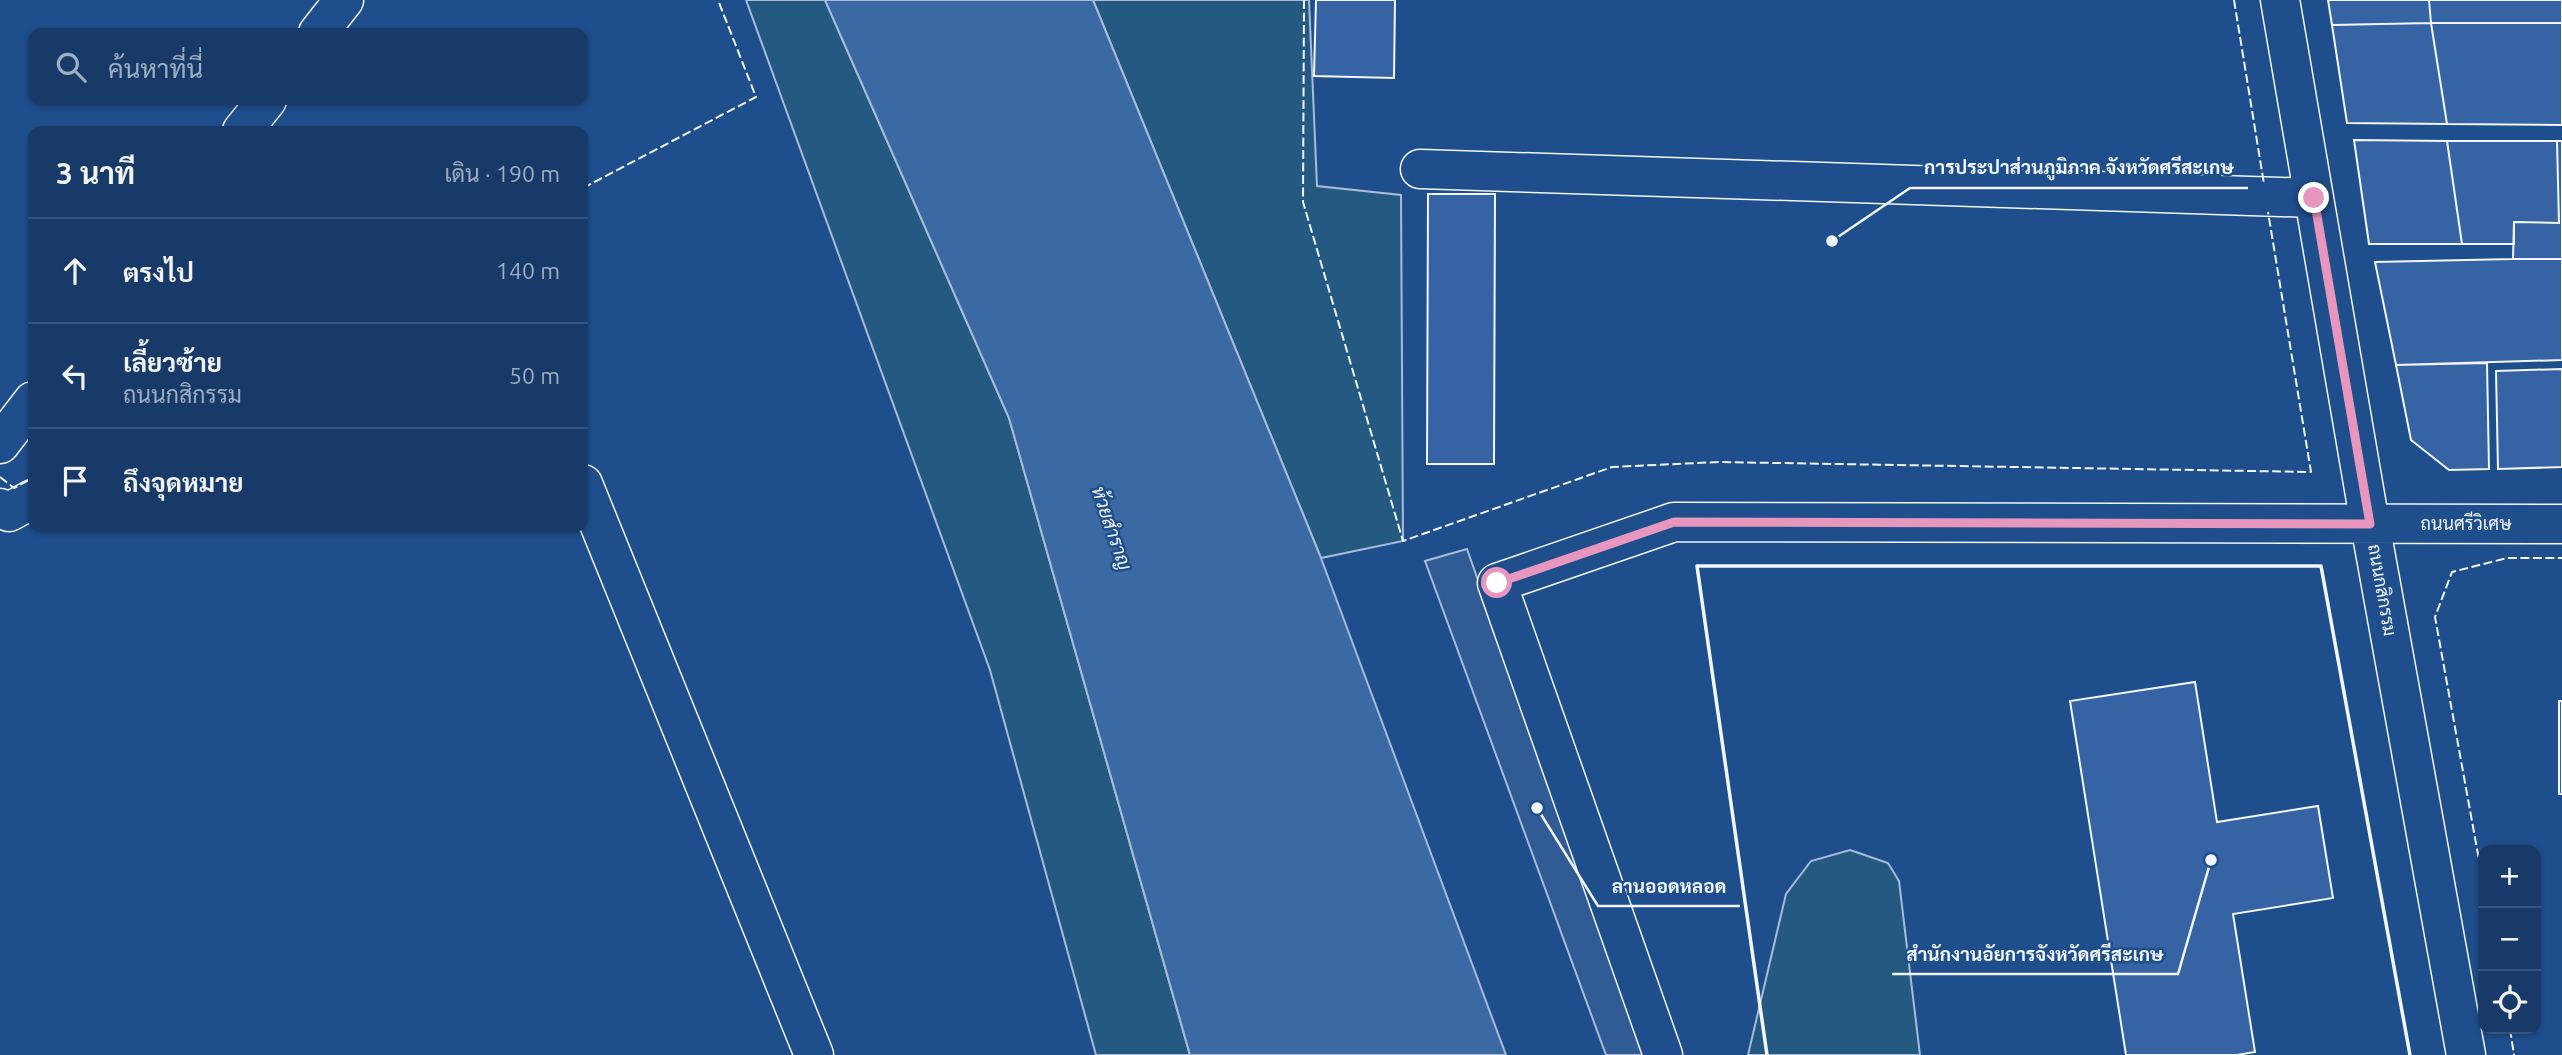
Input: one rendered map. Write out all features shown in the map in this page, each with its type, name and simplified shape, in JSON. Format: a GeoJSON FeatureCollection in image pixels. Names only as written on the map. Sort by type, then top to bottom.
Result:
{"type":"FeatureCollection","features":[{"type":"Feature","properties":{"kind":"street"},"geometry":{"type":"LineString","coordinates":[[322,28],[344,0]]}},
{"type":"Feature","properties":{"kind":"street","name":"ถนนกสิกรรม"},"geometry":{"type":"LineString","coordinates":[[2280,0],[2370,524],[2466,1055]]}},
{"type":"Feature","properties":{"kind":"street"},"geometry":{"type":"LineString","coordinates":[[246,126],[263,105]]}},
{"type":"Feature","properties":{"kind":"street"},"geometry":{"type":"LineString","coordinates":[[1420,169],[2314,198]]}},
{"type":"Feature","properties":{"kind":"street"},"geometry":{"type":"LineString","coordinates":[[0,444],[28,408]]}},
{"type":"Feature","properties":{"kind":"street"},"geometry":{"type":"LineString","coordinates":[[588,496],[814,1055]]}},
{"type":"Feature","properties":{"kind":"street"},"geometry":{"type":"LineString","coordinates":[[0,508],[9,512],[28,502]]}},
{"type":"Feature","properties":{"kind":"street","name":"ถนนศรีวิเศษ"},"geometry":{"type":"LineString","coordinates":[[1663,1055],[1497,583],[1674,522],[2562,524]]}},
{"type":"Feature","properties":{"kind":"shaded area"},"geometry":{"type":"Polygon","coordinates":[[[746,0],[825,0],[1009,418],[1190,1055],[1096,1055],[990,670],[746,0]]]}},
{"type":"Feature","properties":{"kind":"shaded area"},"geometry":{"type":"Polygon","coordinates":[[[1093,0],[1309,0],[1317,186],[1401,195],[1403,541],[1321,558],[1093,0]]]}},
{"type":"Feature","properties":{"kind":"shaded area"},"geometry":{"type":"Polygon","coordinates":[[[1467,549],[1646,1055],[1606,1055],[1425,561],[1467,549]]]}},
{"type":"Feature","properties":{"kind":"shaded area"},"geometry":{"type":"Polygon","coordinates":[[[1850,850],[1888,863],[1899,881],[1920,1055],[1748,1055],[1786,894],[1811,861],[1850,850]]]}},
{"type":"Feature","properties":{"kind":"water","name":"ห้วยสำราญ"},"geometry":{"type":"Polygon","coordinates":[[[825,0],[1093,0],[1321,558],[1506,1055],[1190,1055],[1009,418],[825,0]]]}},
{"type":"Feature","properties":{"kind":"building"},"geometry":{"type":"Polygon","coordinates":[[[1316,0],[1395,0],[1394,78],[1314,76],[1316,0]]]}},
{"type":"Feature","properties":{"kind":"building"},"geometry":{"type":"Polygon","coordinates":[[[2328,0],[2429,0],[2431,23],[2332,25],[2328,0]]]}},
{"type":"Feature","properties":{"kind":"building"},"geometry":{"type":"Polygon","coordinates":[[[2429,0],[2562,0],[2562,23],[2431,23],[2429,0]]]}},
{"type":"Feature","properties":{"kind":"building"},"geometry":{"type":"Polygon","coordinates":[[[2431,23],[2562,23],[2562,125],[2447,124],[2431,23]]]}},
{"type":"Feature","properties":{"kind":"building"},"geometry":{"type":"Polygon","coordinates":[[[2431,23],[2447,124],[2347,123],[2332,25],[2431,23]]]}},
{"type":"Feature","properties":{"kind":"building"},"geometry":{"type":"Polygon","coordinates":[[[2354,140],[2447,141],[2462,244],[2369,244],[2354,140]]]}},
{"type":"Feature","properties":{"kind":"building"},"geometry":{"type":"Polygon","coordinates":[[[2447,141],[2557,141],[2559,223],[2514,222],[2514,244],[2462,244],[2447,141]]]}},
{"type":"Feature","properties":{"kind":"building"},"geometry":{"type":"Polygon","coordinates":[[[2557,141],[2562,141],[2562,259],[2513,259],[2514,222],[2559,223],[2557,141]]]}},
{"type":"Feature","properties":{"kind":"building"},"geometry":{"type":"Polygon","coordinates":[[[1428,194],[1495,194],[1494,464],[1427,464],[1428,194]]]}},
{"type":"Feature","properties":{"kind":"building"},"geometry":{"type":"Polygon","coordinates":[[[2562,259],[2562,360],[2396,365],[2375,262],[2562,259]]]}},
{"type":"Feature","properties":{"kind":"building"},"geometry":{"type":"Polygon","coordinates":[[[2487,363],[2489,469],[2449,470],[2411,440],[2396,365],[2487,363]]]}},
{"type":"Feature","properties":{"kind":"building"},"geometry":{"type":"Polygon","coordinates":[[[2562,369],[2562,467],[2498,469],[2496,371],[2562,369]]]}},
{"type":"Feature","properties":{"kind":"building"},"geometry":{"type":"Polygon","coordinates":[[[2195,682],[2217,822],[2318,806],[2333,898],[2233,914],[2255,1052],[2237,1055],[2126,1055],[2070,701],[2195,682]]]}},
{"type":"Feature","properties":{"kind":"building"},"geometry":{"type":"Polygon","coordinates":[[[2559,701],[2562,701],[2562,794],[2559,794],[2559,701]]]}},
{"type":"Feature","properties":{"kind":"fence"},"geometry":{"type":"LineString","coordinates":[[588,185],[756,97],[718,0]]}},
{"type":"Feature","properties":{"kind":"fence"},"geometry":{"type":"LineString","coordinates":[[1304,0],[1303,202],[1403,541],[1612,467],[1719,462],[2311,472],[2268,212]]}},
{"type":"Feature","properties":{"kind":"fence"},"geometry":{"type":"LineString","coordinates":[[2234,0],[2264,184]]}},
{"type":"Feature","properties":{"kind":"fence"},"geometry":{"type":"LineString","coordinates":[[0,477],[14,488],[28,481]]}},
{"type":"Feature","properties":{"kind":"fence"},"geometry":{"type":"LineString","coordinates":[[2478,854],[2435,617],[2452,572],[2507,558],[2562,558]]}},
{"type":"Feature","properties":{"kind":"fence"},"geometry":{"type":"LineString","coordinates":[[2511,1034],[2514,1055]]}},
{"type":"Feature","properties":{"kind":"wall"},"geometry":{"type":"LineString","coordinates":[[1767,1055],[1697,566],[2321,566],[2410,1055]]}},
{"type":"Feature","properties":{"kind":"place","name":"การประปาส่วนภูมิภาค จังหวัดศรีสะเกษ"},"geometry":{"type":"Point","coordinates":[1832,241]}},
{"type":"Feature","properties":{"kind":"place","name":"ลานออดหลอด"},"geometry":{"type":"Point","coordinates":[1537,808]}},
{"type":"Feature","properties":{"kind":"place","name":"สำนักงานอัยการจังหวัดศรีสะเกษ"},"geometry":{"type":"Point","coordinates":[2211,860]}},
{"type":"Feature","properties":{"kind":"route"},"geometry":{"type":"LineString","coordinates":[[1497,583],[1674,522],[2370,524],[2314,198]]}}]}
